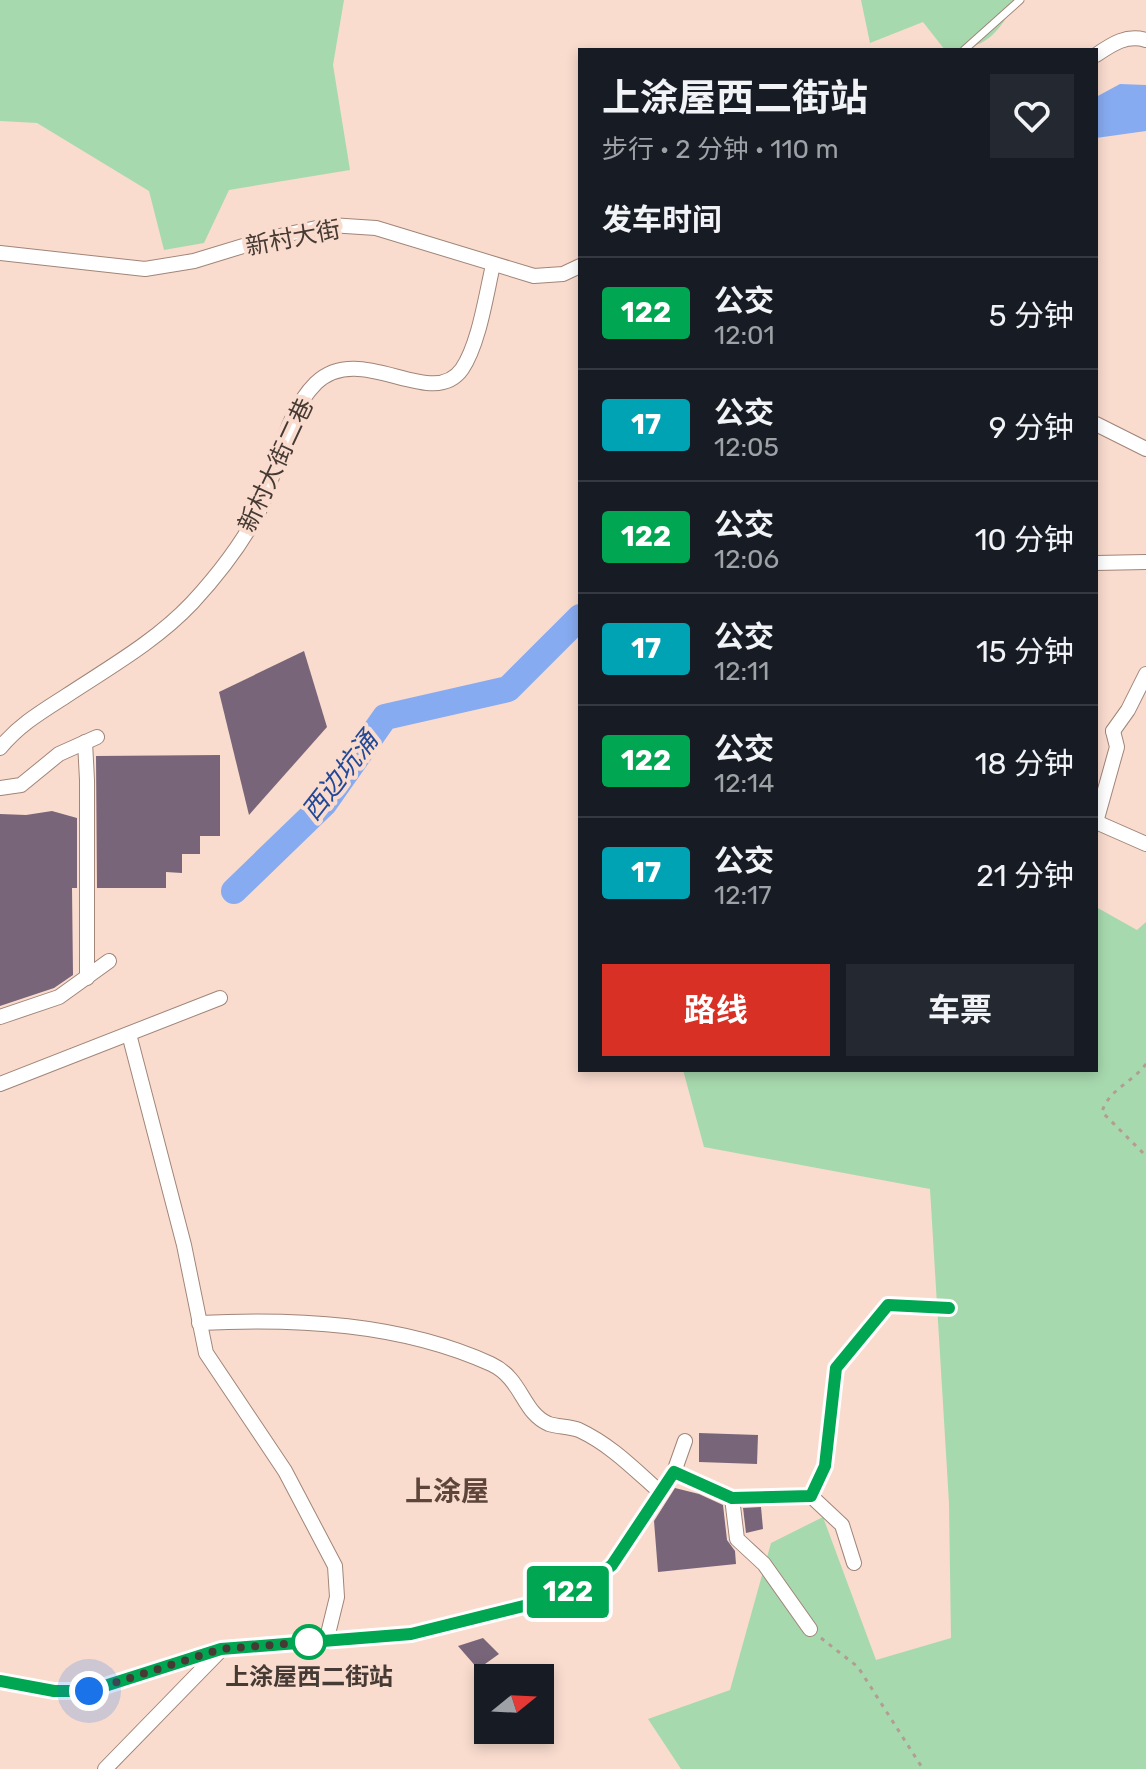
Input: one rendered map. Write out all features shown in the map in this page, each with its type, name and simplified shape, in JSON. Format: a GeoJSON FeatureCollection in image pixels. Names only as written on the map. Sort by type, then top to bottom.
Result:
{"type":"FeatureCollection","features":[{"type":"Feature","properties":{"kind":"street"},"geometry":{"type":"LineString","coordinates":[[1098,54],[1114,43],[1135,37],[1146,40]]}},
{"type":"Feature","properties":{"kind":"street","name":"新村大街"},"geometry":{"type":"LineString","coordinates":[[0,253],[145,269],[194,261],[266,239],[330,225],[376,228],[534,276],[563,274],[578,267]]}},
{"type":"Feature","properties":{"kind":"street","name":"新村大街二巷"},"geometry":{"type":"LineString","coordinates":[[0,748],[30,718],[155,638],[193,602],[235,550],[258,513],[292,421],[316,383],[339,370],[350,368],[381,371],[434,385],[446,383],[455,377],[466,363],[472,346],[493,265]]}},
{"type":"Feature","properties":{"kind":"street"},"geometry":{"type":"LineString","coordinates":[[1098,425],[1146,449]]}},
{"type":"Feature","properties":{"kind":"street"},"geometry":{"type":"LineString","coordinates":[[1098,563],[1146,562]]}},
{"type":"Feature","properties":{"kind":"street"},"geometry":{"type":"LineString","coordinates":[[1098,815],[1117,747],[1113,731],[1128,710],[1146,674]]}},
{"type":"Feature","properties":{"kind":"street"},"geometry":{"type":"LineString","coordinates":[[1098,726],[1113,731]]}},
{"type":"Feature","properties":{"kind":"street"},"geometry":{"type":"LineString","coordinates":[[0,788],[12,789],[21,785],[51,759],[91,740],[87,978]]}},
{"type":"Feature","properties":{"kind":"street"},"geometry":{"type":"LineString","coordinates":[[1098,823],[1146,844]]}},
{"type":"Feature","properties":{"kind":"street"},"geometry":{"type":"LineString","coordinates":[[0,1017],[59,997],[109,961]]}},
{"type":"Feature","properties":{"kind":"street"},"geometry":{"type":"LineString","coordinates":[[0,1084],[220,998]]}},
{"type":"Feature","properties":{"kind":"street"},"geometry":{"type":"LineString","coordinates":[[129,1034],[184,1245],[206,1353],[285,1471],[335,1566],[337,1597],[326,1642]]}},
{"type":"Feature","properties":{"kind":"street"},"geometry":{"type":"LineString","coordinates":[[811,1496],[825,1466],[836,1368],[888,1305],[949,1308]]}},
{"type":"Feature","properties":{"kind":"street"},"geometry":{"type":"LineString","coordinates":[[199,1323],[340,1324],[430,1342],[494,1365],[515,1381],[531,1411],[549,1424],[575,1429],[611,1448],[660,1492]]}},
{"type":"Feature","properties":{"kind":"street"},"geometry":{"type":"LineString","coordinates":[[0,1681],[54,1691],[89,1691],[221,1649],[411,1634],[556,1598],[592,1581],[612,1565],[674,1472],[685,1441]]}},
{"type":"Feature","properties":{"kind":"street"},"geometry":{"type":"LineString","coordinates":[[674,1472],[732,1498],[811,1496],[842,1525],[854,1563]]}},
{"type":"Feature","properties":{"kind":"street"},"geometry":{"type":"LineString","coordinates":[[732,1498],[737,1539],[764,1564],[810,1629]]}},
{"type":"Feature","properties":{"kind":"street"},"geometry":{"type":"LineString","coordinates":[[105,1769],[221,1649]]}},
{"type":"Feature","properties":{"kind":"lane"},"geometry":{"type":"LineString","coordinates":[[966,48],[1020,0]]}},
{"type":"Feature","properties":{"kind":"path"},"geometry":{"type":"LineString","coordinates":[[1146,1064],[1139,1074],[1111,1096],[1102,1112],[1146,1156]]}},
{"type":"Feature","properties":{"kind":"path"},"geometry":{"type":"LineString","coordinates":[[810,1629],[858,1667],[923,1769]]}},
{"type":"Feature","properties":{"kind":"green space"},"geometry":{"type":"Polygon","coordinates":[[[0,0],[344,0],[333,65],[350,170],[229,190],[204,243],[164,250],[149,191],[37,123],[0,121],[0,0]]]}},
{"type":"Feature","properties":{"kind":"green space"},"geometry":{"type":"Polygon","coordinates":[[[861,0],[1017,0],[997,30],[971,47],[943,48],[923,22],[870,43],[861,0]]]}},
{"type":"Feature","properties":{"kind":"green space"},"geometry":{"type":"Polygon","coordinates":[[[1098,908],[1137,930],[1146,922],[1146,1769],[681,1769],[648,1719],[730,1690],[771,1543],[823,1517],[876,1660],[951,1638],[949,1503],[930,1189],[704,1147],[684,1072],[1098,1072],[1098,908]]]}},
{"type":"Feature","properties":{"kind":"water"},"geometry":{"type":"Polygon","coordinates":[[[1120,84],[1146,85],[1146,131],[1098,138],[1098,96],[1120,84]]]}},
{"type":"Feature","properties":{"kind":"building"},"geometry":{"type":"Polygon","coordinates":[[[304,651],[327,727],[249,815],[219,692],[304,651]]]}},
{"type":"Feature","properties":{"kind":"building"},"geometry":{"type":"Polygon","coordinates":[[[220,755],[220,836],[200,836],[200,854],[182,854],[182,873],[166,872],[166,888],[97,888],[96,756],[220,755]]]}},
{"type":"Feature","properties":{"kind":"building"},"geometry":{"type":"Polygon","coordinates":[[[52,811],[77,818],[77,888],[72,888],[73,975],[54,988],[0,1006],[0,814],[26,815],[52,811]]]}},
{"type":"Feature","properties":{"kind":"building"},"geometry":{"type":"Polygon","coordinates":[[[699,1433],[758,1435],[757,1464],[699,1462],[699,1433]]]}},
{"type":"Feature","properties":{"kind":"building"},"geometry":{"type":"Polygon","coordinates":[[[675,1488],[723,1505],[727,1540],[735,1551],[736,1564],[658,1572],[654,1521],[675,1488]]]}},
{"type":"Feature","properties":{"kind":"building"},"geometry":{"type":"Polygon","coordinates":[[[761,1507],[763,1529],[746,1533],[743,1508],[761,1507]]]}},
{"type":"Feature","properties":{"kind":"building"},"geometry":{"type":"Polygon","coordinates":[[[483,1638],[499,1654],[485,1664],[474,1664],[458,1646],[483,1638]]]}},
{"type":"Feature","properties":{"kind":"waterway","name":"西边坑涌"},"geometry":{"type":"LineString","coordinates":[[234,891],[324,804],[385,717],[508,689],[578,619]]}},
{"type":"Feature","properties":{"kind":"bus line","name":"122"},"geometry":{"type":"LineString","coordinates":[[0,1681],[54,1691],[89,1691],[221,1649],[411,1634],[556,1598],[592,1581],[612,1565],[674,1472],[732,1498],[811,1496],[825,1466],[836,1368],[888,1305],[949,1308]]}},
{"type":"Feature","properties":{"kind":"place","name":"上涂屋西二街站"},"geometry":{"type":"Point","coordinates":[309,1642]}},
{"type":"Feature","properties":{"kind":"district","name":"上涂屋"},"geometry":{"type":"Point","coordinates":[447,1491]}},
{"type":"Feature","properties":{"kind":"route"},"geometry":{"type":"LineString","coordinates":[[89,1691],[221,1649],[309,1642]]}}]}
